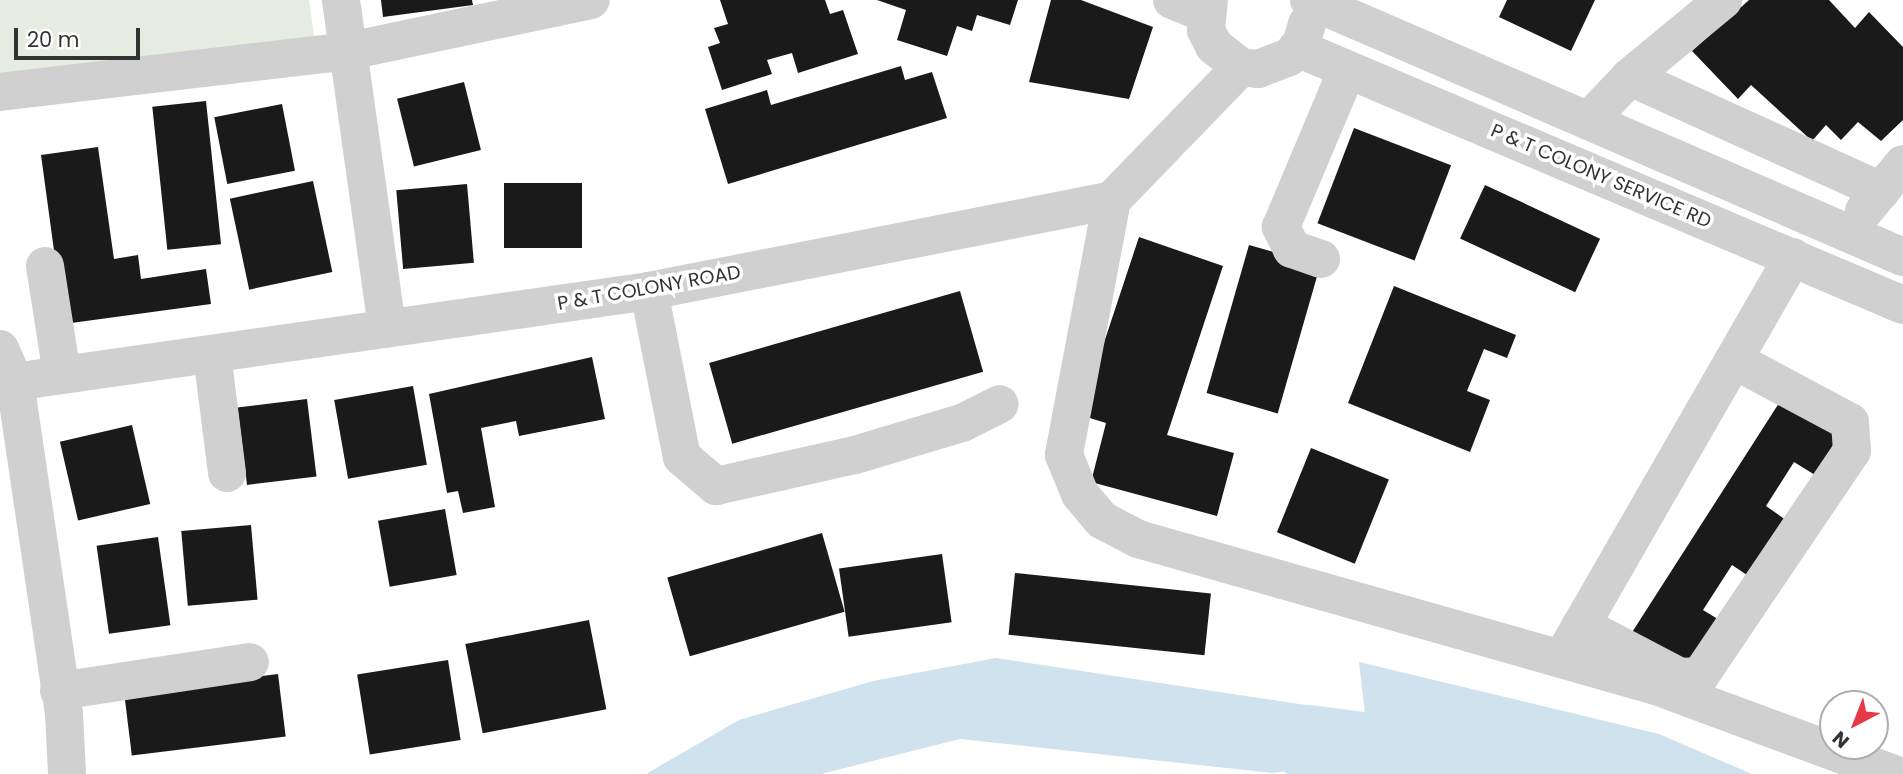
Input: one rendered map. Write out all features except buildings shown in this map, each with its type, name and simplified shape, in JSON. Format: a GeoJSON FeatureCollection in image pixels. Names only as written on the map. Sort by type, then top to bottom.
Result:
{"type":"FeatureCollection","features":[{"type":"Feature","properties":{"kind":"street"},"geometry":{"type":"LineString","coordinates":[[341,0],[387,329]]}},
{"type":"Feature","properties":{"kind":"street"},"geometry":{"type":"LineString","coordinates":[[0,92],[349,51],[591,0]]}},
{"type":"Feature","properties":{"kind":"street"},"geometry":{"type":"LineString","coordinates":[[1195,4],[1214,46],[1241,67],[1274,66],[1297,48],[1307,29],[1304,0]]}},
{"type":"Feature","properties":{"kind":"street"},"geometry":{"type":"LineString","coordinates":[[1310,0],[1873,243]]}},
{"type":"Feature","properties":{"kind":"street"},"geometry":{"type":"LineString","coordinates":[[1589,120],[1630,77],[1723,0]]}},
{"type":"Feature","properties":{"kind":"street","name":"P & T COLONY SERVICE RD"},"geometry":{"type":"LineString","coordinates":[[1297,48],[1903,304]]}},
{"type":"Feature","properties":{"kind":"street"},"geometry":{"type":"LineString","coordinates":[[1241,67],[1112,200],[1064,455],[1080,494],[1102,520],[1138,539],[1656,686],[1894,774]]}},
{"type":"Feature","properties":{"kind":"street"},"geometry":{"type":"LineString","coordinates":[[1321,259],[1292,249],[1282,227],[1347,70]]}},
{"type":"Feature","properties":{"kind":"street"},"geometry":{"type":"LineString","coordinates":[[1562,659],[1734,360],[1809,264],[1873,243],[1896,186],[1630,77]]}},
{"type":"Feature","properties":{"kind":"street","name":"P & T COLONY ROAD"},"geometry":{"type":"LineString","coordinates":[[5,372],[62,376],[649,290],[1112,200]]}},
{"type":"Feature","properties":{"kind":"street"},"geometry":{"type":"LineString","coordinates":[[46,266],[62,376]]}},
{"type":"Feature","properties":{"kind":"street"},"geometry":{"type":"LineString","coordinates":[[649,290],[682,457],[716,485],[855,455],[962,423],[1000,404]]}},
{"type":"Feature","properties":{"kind":"street"},"geometry":{"type":"LineString","coordinates":[[212,354],[227,473]]}},
{"type":"Feature","properties":{"kind":"street"},"geometry":{"type":"LineString","coordinates":[[1581,625],[1680,677],[1700,676],[1852,451],[1850,422],[1734,360]]}},
{"type":"Feature","properties":{"kind":"street"},"geometry":{"type":"LineString","coordinates":[[5,372],[59,691],[67,774]]}},
{"type":"Feature","properties":{"kind":"street"},"geometry":{"type":"LineString","coordinates":[[59,691],[250,662]]}},
{"type":"Feature","properties":{"kind":"shaded area"},"geometry":{"type":"Polygon","coordinates":[[[0,0],[309,0],[315,42],[0,73],[0,0]]]}},
{"type":"Feature","properties":{"kind":"water"},"geometry":{"type":"Polygon","coordinates":[[[996,658],[1365,714],[1359,662],[1659,734],[1752,774],[1451,774],[1426,753],[1272,773],[960,739],[821,774],[646,774],[739,720],[873,681],[996,658]]]}},
{"type":"Feature","properties":{"kind":"waterway"},"geometry":{"type":"LineString","coordinates":[[1307,742],[1553,774]]}}]}
